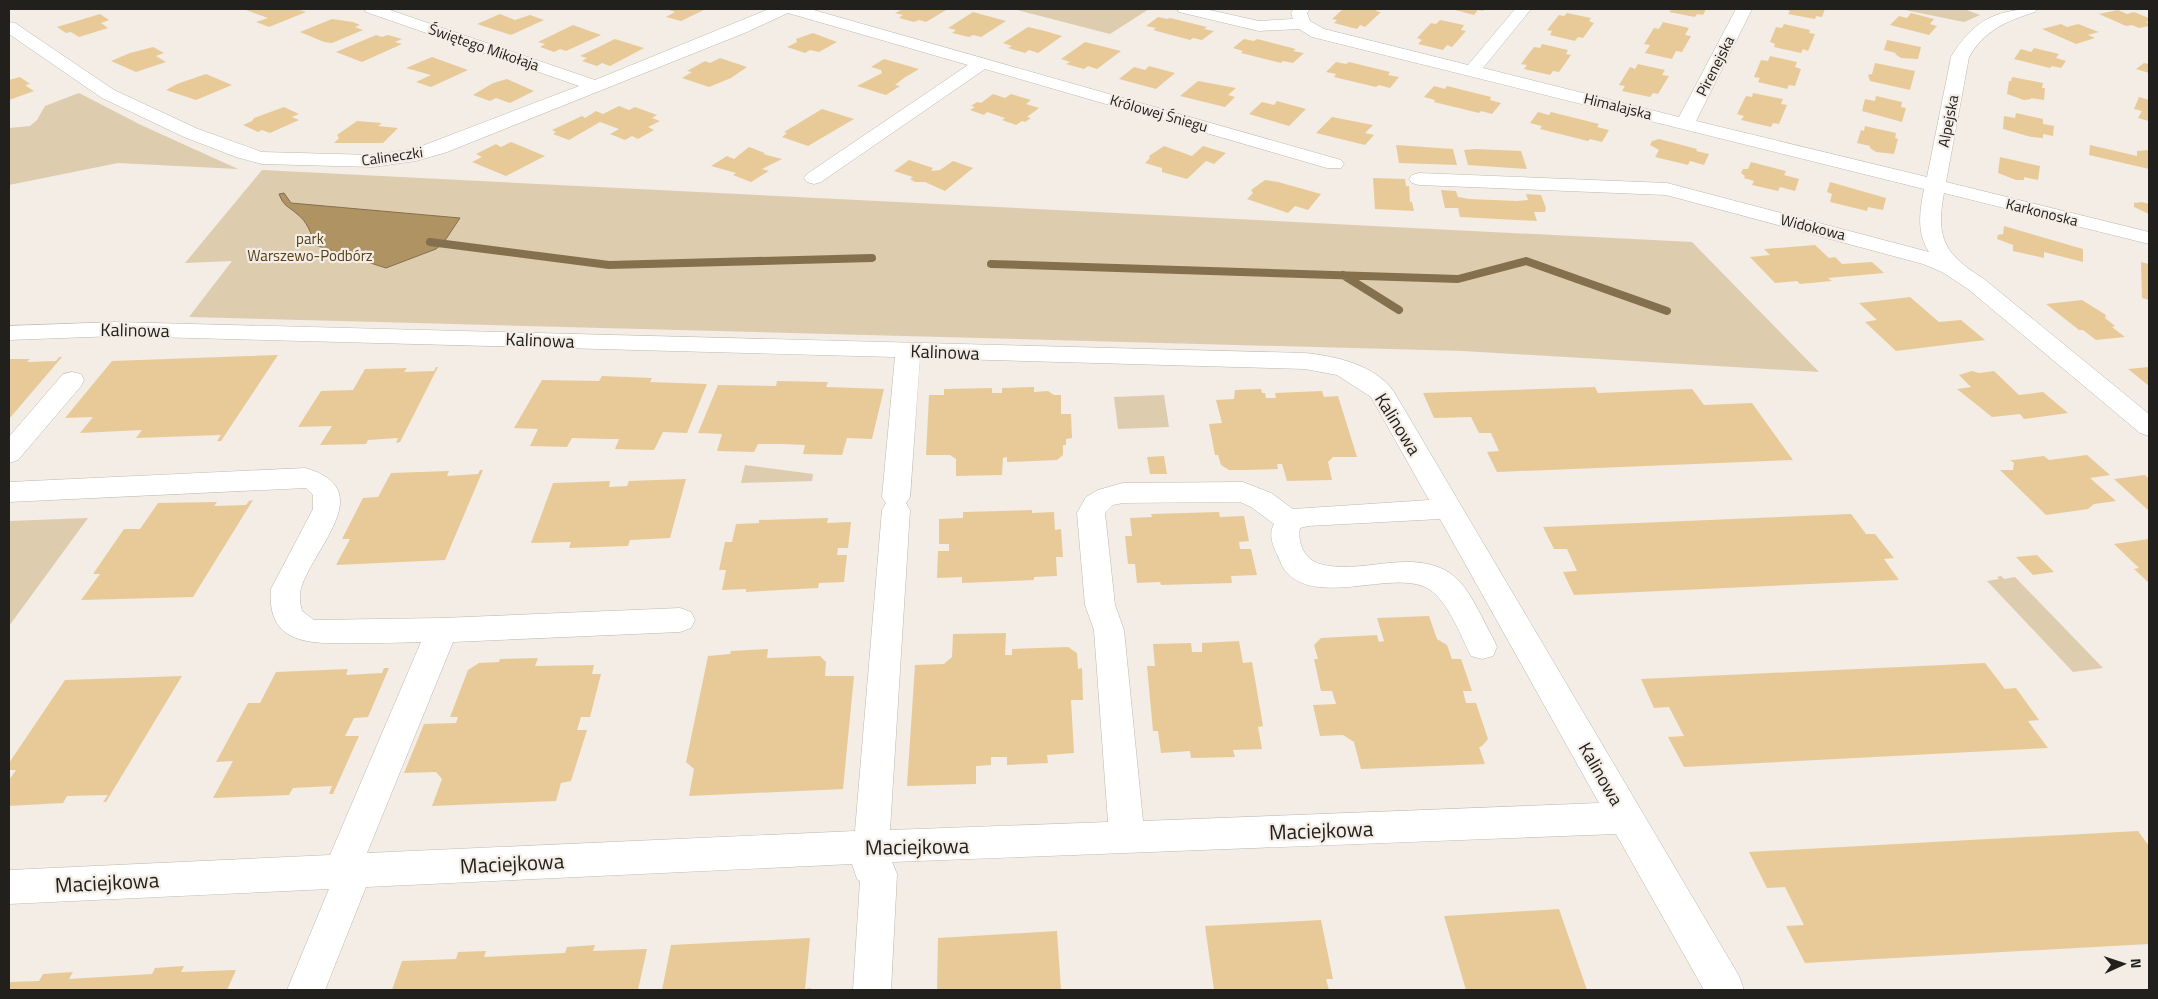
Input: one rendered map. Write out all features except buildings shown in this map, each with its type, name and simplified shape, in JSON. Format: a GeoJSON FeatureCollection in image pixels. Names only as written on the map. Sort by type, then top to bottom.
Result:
{"type":"FeatureCollection","features":[{"type":"Feature","properties":{"kind":"street","name":"Świętego Mikołaja"},"geometry":{"type":"LineString","coordinates":[[372,9],[595,86]]}},
{"type":"Feature","properties":{"kind":"street","name":"Calineczki"},"geometry":{"type":"LineString","coordinates":[[11,17],[108,94],[222,146],[262,158],[364,162],[416,155],[462,140],[741,28],[782,9]]}},
{"type":"Feature","properties":{"kind":"street","name":"Królowej Śniegu"},"geometry":{"type":"LineString","coordinates":[[793,9],[984,62],[1334,164]]}},
{"type":"Feature","properties":{"kind":"street","name":"Himalajska"},"geometry":{"type":"LineString","coordinates":[[1185,9],[1259,26],[1302,16],[1318,33],[1686,122],[1935,186]]}},
{"type":"Feature","properties":{"kind":"street"},"geometry":{"type":"LineString","coordinates":[[1472,71],[1523,9]]}},
{"type":"Feature","properties":{"kind":"street","name":"Pirenejska"},"geometry":{"type":"LineString","coordinates":[[1686,122],[1744,9]]}},
{"type":"Feature","properties":{"kind":"street","name":"Alpejska"},"geometry":{"type":"LineString","coordinates":[[1950,267],[1934,243],[1929,217],[1960,57],[1973,36],[1993,22],[2029,9]]}},
{"type":"Feature","properties":{"kind":"street"},"geometry":{"type":"LineString","coordinates":[[814,178],[984,62]]}},
{"type":"Feature","properties":{"kind":"street","name":"Widokowa"},"geometry":{"type":"LineString","coordinates":[[1419,179],[1667,189],[1908,251],[1950,267],[1999,301],[2149,427]]}},
{"type":"Feature","properties":{"kind":"street","name":"Karkonoska"},"geometry":{"type":"LineString","coordinates":[[1935,186],[2149,238]]}},
{"type":"Feature","properties":{"kind":"street","name":"Kalinowa"},"geometry":{"type":"LineString","coordinates":[[9,333],[116,329],[1304,361],[1343,368],[1360,376],[1382,392],[1627,818]]}},
{"type":"Feature","properties":{"kind":"street"},"geometry":{"type":"LineString","coordinates":[[872,990],[879,874],[870,867],[908,350]]}},
{"type":"Feature","properties":{"kind":"street"},"geometry":{"type":"LineString","coordinates":[[9,454],[72,380]]}},
{"type":"Feature","properties":{"kind":"street"},"geometry":{"type":"LineString","coordinates":[[9,492],[118,488],[158,483],[305,477],[316,481],[327,492],[327,509],[286,589],[285,602],[288,617],[302,628],[313,632],[442,630],[680,620]]}},
{"type":"Feature","properties":{"kind":"street"},"geometry":{"type":"LineString","coordinates":[[1127,838],[1108,630],[1100,605],[1091,513],[1093,508],[1104,498],[1123,493],[1234,491],[1253,496],[1290,521]]}},
{"type":"Feature","properties":{"kind":"street"},"geometry":{"type":"LineString","coordinates":[[1449,509],[1301,516],[1290,521],[1284,531],[1292,560],[1302,570],[1324,576],[1412,572],[1434,576],[1447,584],[1482,647]]}},
{"type":"Feature","properties":{"kind":"street"},"geometry":{"type":"LineString","coordinates":[[306,990],[348,872],[442,630]]}},
{"type":"Feature","properties":{"kind":"street"},"geometry":{"type":"LineString","coordinates":[[1627,818],[1725,990]]}},
{"type":"Feature","properties":{"kind":"street","name":"Maciejkowa"},"geometry":{"type":"LineString","coordinates":[[9,887],[872,847],[1627,818]]}},
{"type":"Feature","properties":{"kind":"green space"},"geometry":{"type":"Polygon","coordinates":[[[1013,9],[1149,9],[1110,34],[1013,9]]]}},
{"type":"Feature","properties":{"kind":"green space"},"geometry":{"type":"Polygon","coordinates":[[[1900,9],[1964,9],[1980,15],[1964,22],[1900,9]]]}},
{"type":"Feature","properties":{"kind":"green space"},"geometry":{"type":"Polygon","coordinates":[[[79,93],[141,125],[238,169],[118,163],[9,185],[9,128],[30,126],[37,120],[45,106],[79,93]]]}},
{"type":"Feature","properties":{"kind":"green space","name":"park Warszewo-Podbórz"},"geometry":{"type":"Polygon","coordinates":[[[262,170],[1692,242],[1819,372],[1463,351],[189,317],[232,261],[185,263],[262,170]]]}},
{"type":"Feature","properties":{"kind":"green space"},"geometry":{"type":"Polygon","coordinates":[[[1164,395],[1169,427],[1118,429],[1114,397],[1164,395]]]}},
{"type":"Feature","properties":{"kind":"green space"},"geometry":{"type":"Polygon","coordinates":[[[745,465],[813,474],[812,481],[741,483],[745,465]]]}},
{"type":"Feature","properties":{"kind":"green space"},"geometry":{"type":"Polygon","coordinates":[[[88,518],[9,626],[9,521],[88,518]]]}},
{"type":"Feature","properties":{"kind":"green space"},"geometry":{"type":"Polygon","coordinates":[[[2001,576],[2004,579],[2015,577],[2103,668],[2073,672],[1987,581],[1999,579],[1997,577],[2001,576]]]}},
{"type":"Feature","properties":{"kind":"shaded area"},"geometry":{"type":"Polygon","coordinates":[[[284,193],[291,203],[460,218],[444,242],[436,249],[386,268],[315,245],[306,224],[286,206],[279,194],[284,193]]]}},
{"type":"Feature","properties":{"kind":"waterway"},"geometry":{"type":"LineString","coordinates":[[430,242],[609,265],[872,258]]}},
{"type":"Feature","properties":{"kind":"waterway"},"geometry":{"type":"LineString","coordinates":[[1344,275],[1458,279],[1526,261],[1667,311]]}},
{"type":"Feature","properties":{"kind":"waterway"},"geometry":{"type":"LineString","coordinates":[[991,264],[1344,275]]}},
{"type":"Feature","properties":{"kind":"waterway"},"geometry":{"type":"LineString","coordinates":[[1344,275],[1399,310]]}}]}
